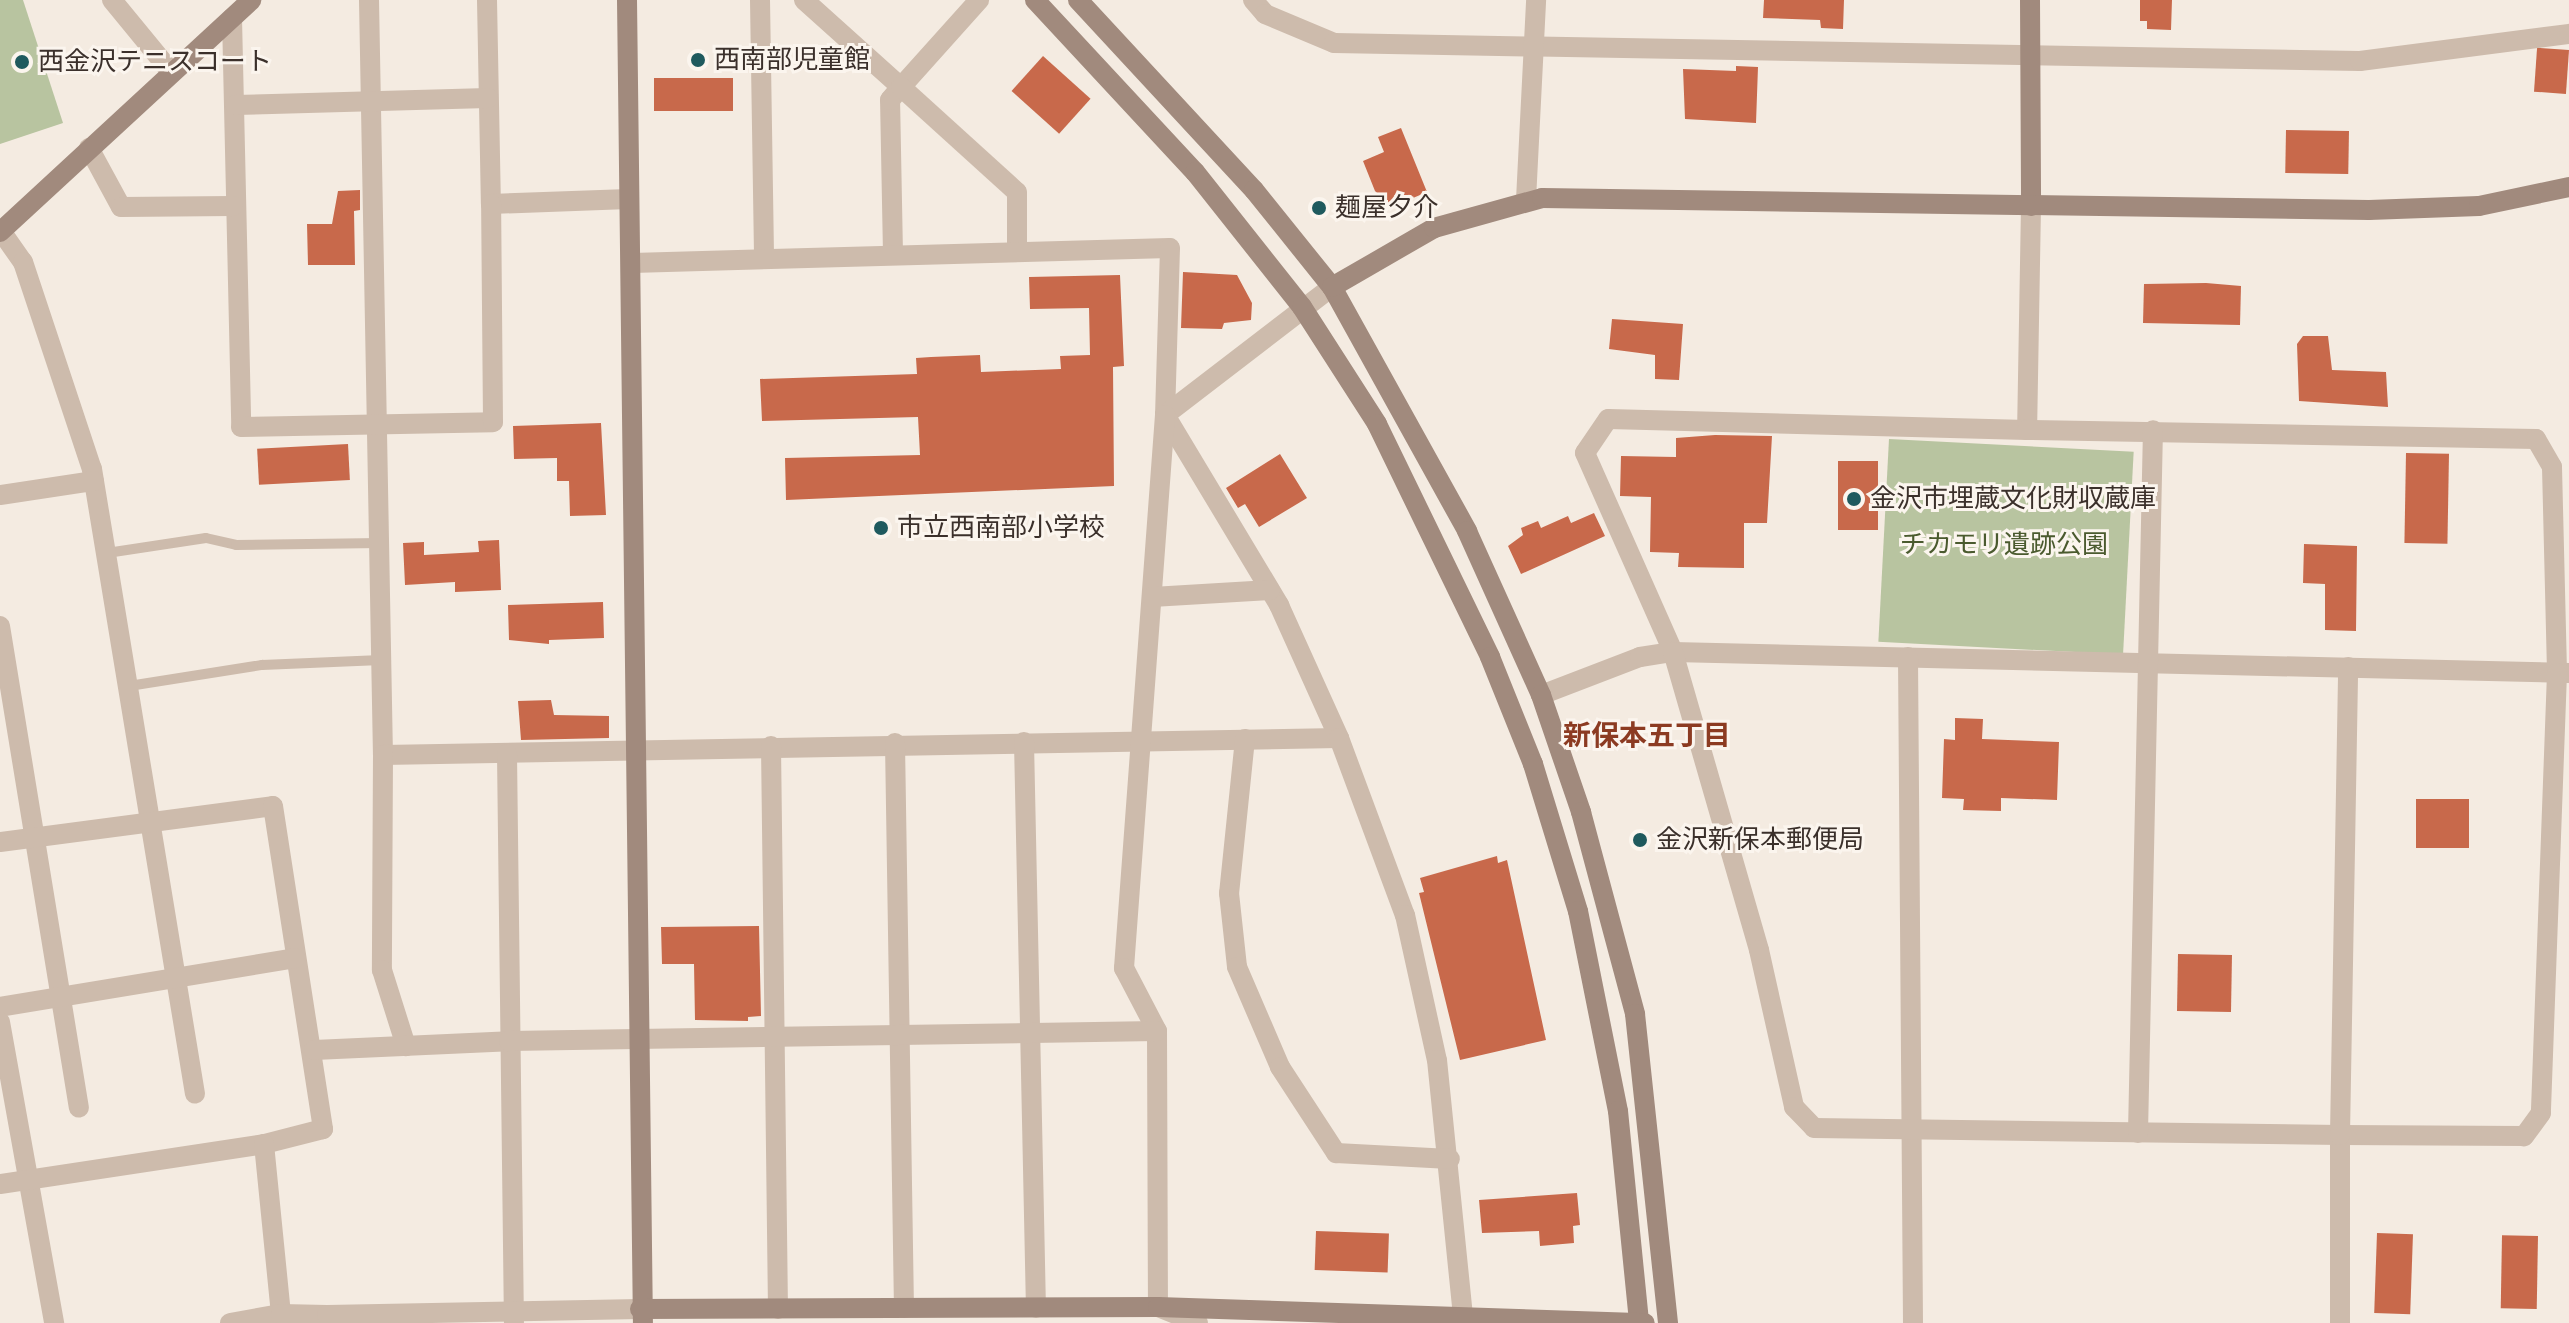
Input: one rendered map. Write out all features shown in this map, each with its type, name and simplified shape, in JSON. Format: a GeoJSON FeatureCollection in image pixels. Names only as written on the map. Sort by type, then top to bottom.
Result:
{"type":"FeatureCollection","features":[{"type":"Feature","properties":{"kind":"street"},"geometry":{"type":"LineString","coordinates":[[112,0],[172,73]]}},
{"type":"Feature","properties":{"kind":"street"},"geometry":{"type":"LineString","coordinates":[[195,1094],[94,481],[46,322],[23,262],[0,232],[251,0]]}},
{"type":"Feature","properties":{"kind":"street"},"geometry":{"type":"LineString","coordinates":[[369,0],[374,423],[380,543],[383,755],[382,970],[406,1046]]}},
{"type":"Feature","properties":{"kind":"street"},"geometry":{"type":"LineString","coordinates":[[232,18],[235,105],[233,206],[241,427],[493,422],[487,0]]}},
{"type":"Feature","properties":{"kind":"street"},"geometry":{"type":"LineString","coordinates":[[627,0],[639,751],[642,1316]]}},
{"type":"Feature","properties":{"kind":"street"},"geometry":{"type":"LineString","coordinates":[[760,0],[764,258]]}},
{"type":"Feature","properties":{"kind":"street"},"geometry":{"type":"LineString","coordinates":[[804,0],[1017,192],[1017,252]]}},
{"type":"Feature","properties":{"kind":"street"},"geometry":{"type":"LineString","coordinates":[[893,254],[890,100],[979,0]]}},
{"type":"Feature","properties":{"kind":"street"},"geometry":{"type":"LineString","coordinates":[[230,1323],[281,1314],[327,1319],[642,1316],[778,1309],[1158,1307],[1463,1314],[1641,1322],[1618,1111],[1578,911],[1533,764],[1490,657],[1377,424],[1302,307],[1195,172],[1035,0]]}},
{"type":"Feature","properties":{"kind":"street"},"geometry":{"type":"LineString","coordinates":[[1078,0],[1244,179],[1332,287],[1467,531],[1541,695],[1581,812],[1635,1014],[1668,1323]]}},
{"type":"Feature","properties":{"kind":"street"},"geometry":{"type":"LineString","coordinates":[[1253,0],[1265,14],[1334,43],[2360,61],[2569,34]]}},
{"type":"Feature","properties":{"kind":"street"},"geometry":{"type":"LineString","coordinates":[[1526,200],[1536,0]]}},
{"type":"Feature","properties":{"kind":"street"},"geometry":{"type":"LineString","coordinates":[[2027,430],[2031,206],[2030,0]]}},
{"type":"Feature","properties":{"kind":"street"},"geometry":{"type":"LineString","coordinates":[[235,105],[488,98]]}},
{"type":"Feature","properties":{"kind":"street"},"geometry":{"type":"LineString","coordinates":[[89,148],[121,207],[233,206]]}},
{"type":"Feature","properties":{"kind":"street"},"geometry":{"type":"LineString","coordinates":[[1165,415],[1332,287],[1434,228],[1526,200],[2031,206],[2479,206],[2569,187]]}},
{"type":"Feature","properties":{"kind":"street"},"geometry":{"type":"LineString","coordinates":[[491,204],[629,199]]}},
{"type":"Feature","properties":{"kind":"street"},"geometry":{"type":"LineString","coordinates":[[632,263],[1170,248],[1165,415],[1124,968],[1157,1031],[1158,1307]]}},
{"type":"Feature","properties":{"kind":"street"},"geometry":{"type":"LineString","coordinates":[[1165,415],[1270,590],[1339,738],[1405,915],[1437,1060],[1450,1159],[1463,1314]]}},
{"type":"Feature","properties":{"kind":"street"},"geometry":{"type":"LineString","coordinates":[[1608,419],[2027,430],[2153,430],[2536,439],[2552,467],[2563,673],[2541,1113],[2524,1136],[1814,1128],[1794,1107],[1759,950],[1673,652],[1585,453],[1608,419]]}},
{"type":"Feature","properties":{"kind":"street"},"geometry":{"type":"LineString","coordinates":[[2138,1133],[2153,430]]}},
{"type":"Feature","properties":{"kind":"street"},"geometry":{"type":"LineString","coordinates":[[0,495],[94,481]]}},
{"type":"Feature","properties":{"kind":"street"},"geometry":{"type":"LineString","coordinates":[[1152,597],[1270,590]]}},
{"type":"Feature","properties":{"kind":"street"},"geometry":{"type":"LineString","coordinates":[[0,626],[58,997],[79,1108]]}},
{"type":"Feature","properties":{"kind":"street"},"geometry":{"type":"LineString","coordinates":[[1541,695],[1640,657],[1673,652],[2563,673]]}},
{"type":"Feature","properties":{"kind":"street"},"geometry":{"type":"LineString","coordinates":[[1908,657],[1913,1323]]}},
{"type":"Feature","properties":{"kind":"street"},"geometry":{"type":"LineString","coordinates":[[2340,1323],[2348,667]]}},
{"type":"Feature","properties":{"kind":"street"},"geometry":{"type":"LineString","coordinates":[[383,755],[895,743],[1339,738]]}},
{"type":"Feature","properties":{"kind":"street"},"geometry":{"type":"LineString","coordinates":[[1245,739],[1229,893],[1237,967],[1280,1067],[1336,1153],[1450,1159]]}},
{"type":"Feature","properties":{"kind":"street"},"geometry":{"type":"LineString","coordinates":[[1024,742],[1036,1308]]}},
{"type":"Feature","properties":{"kind":"street"},"geometry":{"type":"LineString","coordinates":[[895,743],[904,1308]]}},
{"type":"Feature","properties":{"kind":"street"},"geometry":{"type":"LineString","coordinates":[[771,746],[778,1309]]}},
{"type":"Feature","properties":{"kind":"street"},"geometry":{"type":"LineString","coordinates":[[507,754],[513,1317]]}},
{"type":"Feature","properties":{"kind":"street"},"geometry":{"type":"LineString","coordinates":[[0,842],[151,819],[273,806],[295,958],[314,1050],[323,1129],[264,1144],[0,1184]]}},
{"type":"Feature","properties":{"kind":"street"},"geometry":{"type":"LineString","coordinates":[[0,1007],[295,958]]}},
{"type":"Feature","properties":{"kind":"street"},"geometry":{"type":"LineString","coordinates":[[0,1022],[54,1323]]}},
{"type":"Feature","properties":{"kind":"street"},"geometry":{"type":"LineString","coordinates":[[314,1050],[509,1041],[1157,1031]]}},
{"type":"Feature","properties":{"kind":"street"},"geometry":{"type":"LineString","coordinates":[[264,1144],[281,1314]]}},
{"type":"Feature","properties":{"kind":"street"},"geometry":{"type":"LineString","coordinates":[[1158,1307],[1198,1323]]}},
{"type":"Feature","properties":{"kind":"lane"},"geometry":{"type":"LineString","coordinates":[[107,553],[206,538],[236,545],[380,543]]}},
{"type":"Feature","properties":{"kind":"lane"},"geometry":{"type":"LineString","coordinates":[[129,686],[262,665],[381,660]]}},
{"type":"Feature","properties":{"kind":"green space","name":"西金沢テニスコート"},"geometry":{"type":"Polygon","coordinates":[[[0,0],[23,0],[63,123],[0,144],[0,0]]]}},
{"type":"Feature","properties":{"kind":"green space","name":"チカモリ遺跡公園"},"geometry":{"type":"Polygon","coordinates":[[[1889,439],[2134,452],[2123,655],[1878,642],[1889,439]]]}},
{"type":"Feature","properties":{"kind":"building"},"geometry":{"type":"Polygon","coordinates":[[[1764,0],[1844,0],[1843,29],[1821,28],[1820,20],[1763,18],[1764,0]]]}},
{"type":"Feature","properties":{"kind":"building"},"geometry":{"type":"Polygon","coordinates":[[[2140,0],[2172,0],[2171,30],[2147,29],[2147,21],[2140,21],[2140,0]]]}},
{"type":"Feature","properties":{"kind":"building"},"geometry":{"type":"Polygon","coordinates":[[[2537,48],[2569,50],[2566,94],[2534,92],[2537,48]]]}},
{"type":"Feature","properties":{"kind":"building"},"geometry":{"type":"Polygon","coordinates":[[[1043,56],[1091,99],[1059,134],[1012,91],[1043,56]]]}},
{"type":"Feature","properties":{"kind":"building"},"geometry":{"type":"Polygon","coordinates":[[[1736,66],[1758,67],[1756,123],[1685,119],[1683,69],[1736,71],[1736,66]]]}},
{"type":"Feature","properties":{"kind":"building"},"geometry":{"type":"Polygon","coordinates":[[[654,78],[733,78],[733,111],[654,111],[654,78]]]}},
{"type":"Feature","properties":{"kind":"building"},"geometry":{"type":"Polygon","coordinates":[[[1401,128],[1427,192],[1392,207],[1375,191],[1363,161],[1384,152],[1378,137],[1401,128]]]}},
{"type":"Feature","properties":{"kind":"building"},"geometry":{"type":"Polygon","coordinates":[[[2286,130],[2349,131],[2348,174],[2285,173],[2286,130]]]}},
{"type":"Feature","properties":{"kind":"building"},"geometry":{"type":"Polygon","coordinates":[[[360,190],[360,210],[354,211],[355,265],[308,265],[307,224],[332,224],[338,191],[360,190]]]}},
{"type":"Feature","properties":{"kind":"building"},"geometry":{"type":"Polygon","coordinates":[[[1183,272],[1237,275],[1252,303],[1251,320],[1224,323],[1222,329],[1181,328],[1183,272]]]}},
{"type":"Feature","properties":{"kind":"building"},"geometry":{"type":"Polygon","coordinates":[[[1120,275],[1124,366],[1113,367],[1114,486],[786,500],[785,458],[920,455],[918,417],[762,421],[760,379],[917,374],[916,358],[980,355],[981,372],[1061,369],[1060,356],[1090,355],[1089,308],[1030,309],[1029,277],[1120,275]]]}},
{"type":"Feature","properties":{"kind":"building"},"geometry":{"type":"Polygon","coordinates":[[[2144,284],[2241,286],[2240,325],[2143,323],[2144,284]]]}},
{"type":"Feature","properties":{"kind":"building"},"geometry":{"type":"Polygon","coordinates":[[[1612,319],[1683,324],[1679,380],[1655,379],[1655,355],[1609,349],[1612,319]]]}},
{"type":"Feature","properties":{"kind":"building"},"geometry":{"type":"Polygon","coordinates":[[[2303,336],[2328,336],[2332,370],[2386,372],[2388,407],[2299,401],[2297,344],[2303,336]]]}},
{"type":"Feature","properties":{"kind":"building"},"geometry":{"type":"Polygon","coordinates":[[[601,423],[606,515],[570,516],[569,481],[557,481],[557,458],[514,459],[513,426],[601,423]]]}},
{"type":"Feature","properties":{"kind":"building"},"geometry":{"type":"Polygon","coordinates":[[[1772,436],[1767,523],[1744,523],[1744,568],[1678,567],[1679,553],[1650,552],[1651,497],[1620,496],[1621,456],[1676,457],[1676,438],[1772,436]]]}},
{"type":"Feature","properties":{"kind":"building"},"geometry":{"type":"Polygon","coordinates":[[[348,444],[350,480],[259,485],[257,449],[348,444]]]}},
{"type":"Feature","properties":{"kind":"building"},"geometry":{"type":"Polygon","coordinates":[[[2406,453],[2449,454],[2447,544],[2404,543],[2406,453]]]}},
{"type":"Feature","properties":{"kind":"building"},"geometry":{"type":"Polygon","coordinates":[[[1280,454],[1307,498],[1259,527],[1245,504],[1238,508],[1226,488],[1280,454]]]}},
{"type":"Feature","properties":{"kind":"building"},"geometry":{"type":"Polygon","coordinates":[[[1838,461],[1878,461],[1878,530],[1838,530],[1838,461]]]}},
{"type":"Feature","properties":{"kind":"building"},"geometry":{"type":"Polygon","coordinates":[[[1594,513],[1605,536],[1521,574],[1508,546],[1523,535],[1521,528],[1538,521],[1541,528],[1568,516],[1571,523],[1594,513]]]}},
{"type":"Feature","properties":{"kind":"building"},"geometry":{"type":"Polygon","coordinates":[[[499,540],[501,590],[455,592],[455,582],[405,585],[403,543],[424,542],[424,555],[479,552],[478,541],[499,540]]]}},
{"type":"Feature","properties":{"kind":"building"},"geometry":{"type":"Polygon","coordinates":[[[2304,544],[2357,546],[2356,631],[2325,630],[2325,584],[2303,583],[2304,544]]]}},
{"type":"Feature","properties":{"kind":"building"},"geometry":{"type":"Polygon","coordinates":[[[603,602],[604,638],[549,640],[549,644],[509,640],[508,605],[603,602]]]}},
{"type":"Feature","properties":{"kind":"building"},"geometry":{"type":"Polygon","coordinates":[[[551,700],[554,715],[609,716],[609,738],[521,740],[518,701],[551,700]]]}},
{"type":"Feature","properties":{"kind":"building"},"geometry":{"type":"Polygon","coordinates":[[[1955,718],[1983,719],[1982,739],[2059,742],[2057,800],[2001,798],[2001,811],[1963,810],[1964,799],[1942,798],[1944,739],[1955,740],[1955,718]]]}},
{"type":"Feature","properties":{"kind":"building"},"geometry":{"type":"Polygon","coordinates":[[[2416,799],[2469,799],[2469,848],[2416,848],[2416,799]]]}},
{"type":"Feature","properties":{"kind":"building"},"geometry":{"type":"Polygon","coordinates":[[[1497,856],[1498,863],[1507,860],[1546,1040],[1460,1060],[1419,893],[1424,892],[1420,878],[1497,856]]]}},
{"type":"Feature","properties":{"kind":"building"},"geometry":{"type":"Polygon","coordinates":[[[759,926],[761,1016],[748,1017],[748,1021],[695,1020],[694,964],[662,964],[661,927],[759,926]]]}},
{"type":"Feature","properties":{"kind":"building"},"geometry":{"type":"Polygon","coordinates":[[[2178,954],[2232,955],[2231,1012],[2177,1011],[2178,954]]]}},
{"type":"Feature","properties":{"kind":"building"},"geometry":{"type":"Polygon","coordinates":[[[1577,1193],[1580,1225],[1573,1226],[1574,1243],[1540,1246],[1539,1231],[1482,1233],[1479,1200],[1577,1193]]]}},
{"type":"Feature","properties":{"kind":"building"},"geometry":{"type":"Polygon","coordinates":[[[1316,1231],[1389,1234],[1388,1273],[1315,1270],[1316,1231]]]}},
{"type":"Feature","properties":{"kind":"building"},"geometry":{"type":"Polygon","coordinates":[[[2377,1233],[2413,1234],[2410,1314],[2374,1313],[2377,1233]]]}},
{"type":"Feature","properties":{"kind":"building"},"geometry":{"type":"Polygon","coordinates":[[[2502,1235],[2538,1236],[2537,1309],[2501,1308],[2502,1235]]]}},
{"type":"Feature","properties":{"kind":"place","name":"西南部児童館"},"geometry":{"type":"Point","coordinates":[698,60]}},
{"type":"Feature","properties":{"kind":"place","name":"西金沢テニスコート"},"geometry":{"type":"Point","coordinates":[22,62]}},
{"type":"Feature","properties":{"kind":"place","name":"麺屋夕介"},"geometry":{"type":"Point","coordinates":[1319,208]}},
{"type":"Feature","properties":{"kind":"place","name":"金沢市埋蔵文化財収蔵庫"},"geometry":{"type":"Point","coordinates":[1854,499]}},
{"type":"Feature","properties":{"kind":"place","name":"市立西南部小学校"},"geometry":{"type":"Point","coordinates":[881,528]}},
{"type":"Feature","properties":{"kind":"place","name":"金沢新保本郵便局"},"geometry":{"type":"Point","coordinates":[1640,840]}},
{"type":"Feature","properties":{"kind":"district","name":"新保本五丁目"},"geometry":{"type":"Point","coordinates":[1647,736]}}]}
